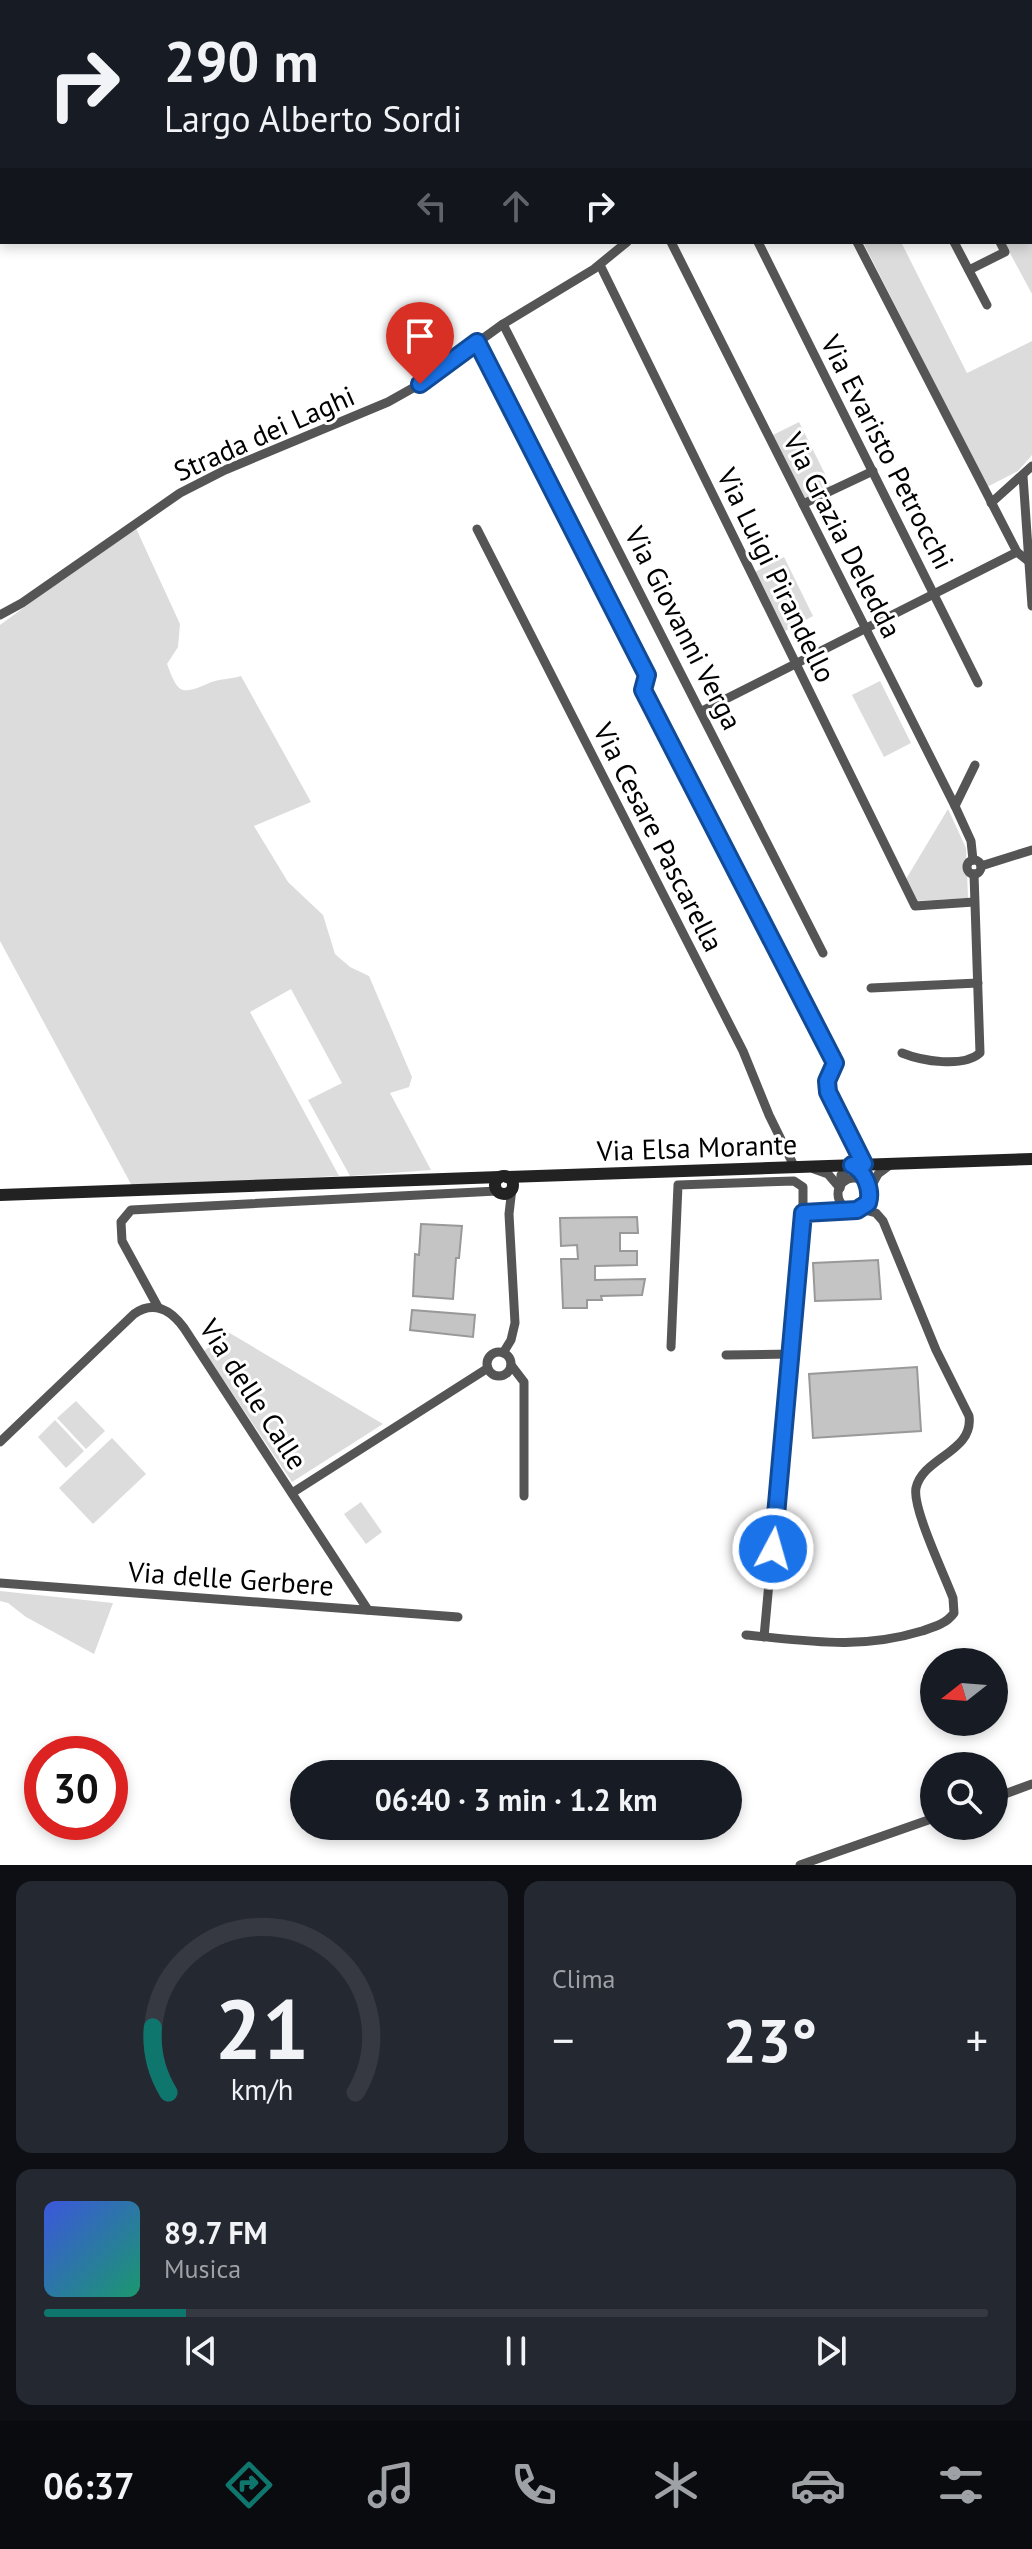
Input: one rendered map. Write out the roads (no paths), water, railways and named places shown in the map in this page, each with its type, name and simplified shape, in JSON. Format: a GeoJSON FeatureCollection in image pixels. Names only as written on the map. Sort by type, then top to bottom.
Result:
{"type":"FeatureCollection","features":[{"type":"Feature","properties":{"kind":"street","name":"Strada dei Laghi"},"geometry":{"type":"LineString","coordinates":[[0,615],[22,603],[180,493],[225,470],[392,400],[420,384],[503,324],[600,265],[625,244]]}},
{"type":"Feature","properties":{"kind":"street","name":"Via Grazia Deledda"},"geometry":{"type":"LineString","coordinates":[[672,244],[955,806],[977,863]]}},
{"type":"Feature","properties":{"kind":"street","name":"Via Evaristo Petrocchi"},"geometry":{"type":"LineString","coordinates":[[759,244],[978,683]]}},
{"type":"Feature","properties":{"kind":"street"},"geometry":{"type":"LineString","coordinates":[[858,244],[1017,552],[1031,564]]}},
{"type":"Feature","properties":{"kind":"street"},"geometry":{"type":"LineString","coordinates":[[955,244],[987,305]]}},
{"type":"Feature","properties":{"kind":"street"},"geometry":{"type":"LineString","coordinates":[[969,270],[1005,252],[1001,244]]}},
{"type":"Feature","properties":{"kind":"street","name":"Via Luigi Pirandello"},"geometry":{"type":"LineString","coordinates":[[600,265],[915,906],[974,902]]}},
{"type":"Feature","properties":{"kind":"street","name":"Via Giovanni Verga"},"geometry":{"type":"LineString","coordinates":[[503,324],[823,953]]}},
{"type":"Feature","properties":{"kind":"street"},"geometry":{"type":"LineString","coordinates":[[477,342],[647,679],[642,685],[643,690],[834,1060],[835,1068],[827,1084],[828,1092],[868,1186],[868,1203],[861,1209]]}},
{"type":"Feature","properties":{"kind":"street"},"geometry":{"type":"LineString","coordinates":[[991,503],[1032,466]]}},
{"type":"Feature","properties":{"kind":"street"},"geometry":{"type":"LineString","coordinates":[[803,504],[873,471]]}},
{"type":"Feature","properties":{"kind":"street"},"geometry":{"type":"LineString","coordinates":[[1023,476],[1032,496]]}},
{"type":"Feature","properties":{"kind":"street"},"geometry":{"type":"LineString","coordinates":[[1023,476],[1032,606]]}},
{"type":"Feature","properties":{"kind":"street","name":"Via Cesare Pascarella"},"geometry":{"type":"LineString","coordinates":[[477,529],[743,1051],[765,1107],[795,1168]]}},
{"type":"Feature","properties":{"kind":"street"},"geometry":{"type":"LineString","coordinates":[[702,711],[1017,552]]}},
{"type":"Feature","properties":{"kind":"street"},"geometry":{"type":"LineString","coordinates":[[955,806],[975,765]]}},
{"type":"Feature","properties":{"kind":"street"},"geometry":{"type":"LineString","coordinates":[[902,1053],[931,1062],[978,1055],[981,1045],[974,874],[978,873],[977,863],[1032,850]]}},
{"type":"Feature","properties":{"kind":"street"},"geometry":{"type":"LineString","coordinates":[[871,988],[978,983]]}},
{"type":"Feature","properties":{"kind":"street","name":"Via Elsa Morante"},"geometry":{"type":"LineString","coordinates":[[0,1195],[503,1185],[858,1164],[1032,1159]]}},
{"type":"Feature","properties":{"kind":"street"},"geometry":{"type":"LineString","coordinates":[[848,1209],[841,1203],[841,1175],[858,1164]]}},
{"type":"Feature","properties":{"kind":"street"},"geometry":{"type":"LineString","coordinates":[[868,1186],[892,1164]]}},
{"type":"Feature","properties":{"kind":"street"},"geometry":{"type":"LineString","coordinates":[[811,1167],[828,1174],[839,1191]]}},
{"type":"Feature","properties":{"kind":"street"},"geometry":{"type":"LineString","coordinates":[[828,1211],[839,1191],[852,1178],[868,1186]]}},
{"type":"Feature","properties":{"kind":"street"},"geometry":{"type":"LineString","coordinates":[[671,1347],[678,1185],[800,1183],[803,1213],[764,1637]]}},
{"type":"Feature","properties":{"kind":"street"},"geometry":{"type":"LineString","coordinates":[[503,1185],[509,1214],[515,1323],[511,1340],[503,1353],[492,1355],[488,1368],[500,1376],[511,1365]]}},
{"type":"Feature","properties":{"kind":"street","name":"Via delle Calle"},"geometry":{"type":"LineString","coordinates":[[368,1610],[180,1322],[158,1307],[122,1241],[121,1222],[131,1210],[503,1185]]}},
{"type":"Feature","properties":{"kind":"street"},"geometry":{"type":"LineString","coordinates":[[746,1635],[835,1644],[871,1643],[942,1624],[954,1613],[953,1598],[918,1507],[916,1491],[924,1473],[962,1439],[970,1427],[969,1416],[936,1350],[883,1221],[876,1213],[861,1209],[803,1213]]}},
{"type":"Feature","properties":{"kind":"street"},"geometry":{"type":"LineString","coordinates":[[0,1442],[134,1314],[147,1307],[158,1307]]}},
{"type":"Feature","properties":{"kind":"street"},"geometry":{"type":"LineString","coordinates":[[503,1353],[524,1382],[524,1496]]}},
{"type":"Feature","properties":{"kind":"street"},"geometry":{"type":"LineString","coordinates":[[726,1355],[791,1354]]}},
{"type":"Feature","properties":{"kind":"street"},"geometry":{"type":"LineString","coordinates":[[292,1493],[488,1368]]}},
{"type":"Feature","properties":{"kind":"street","name":"Via delle Gerbere"},"geometry":{"type":"LineString","coordinates":[[0,1583],[458,1617]]}},
{"type":"Feature","properties":{"kind":"street"},"geometry":{"type":"LineString","coordinates":[[1008,1793],[1032,1784]]}},
{"type":"Feature","properties":{"kind":"street"},"geometry":{"type":"LineString","coordinates":[[802,1865],[920,1823]]}}]}
